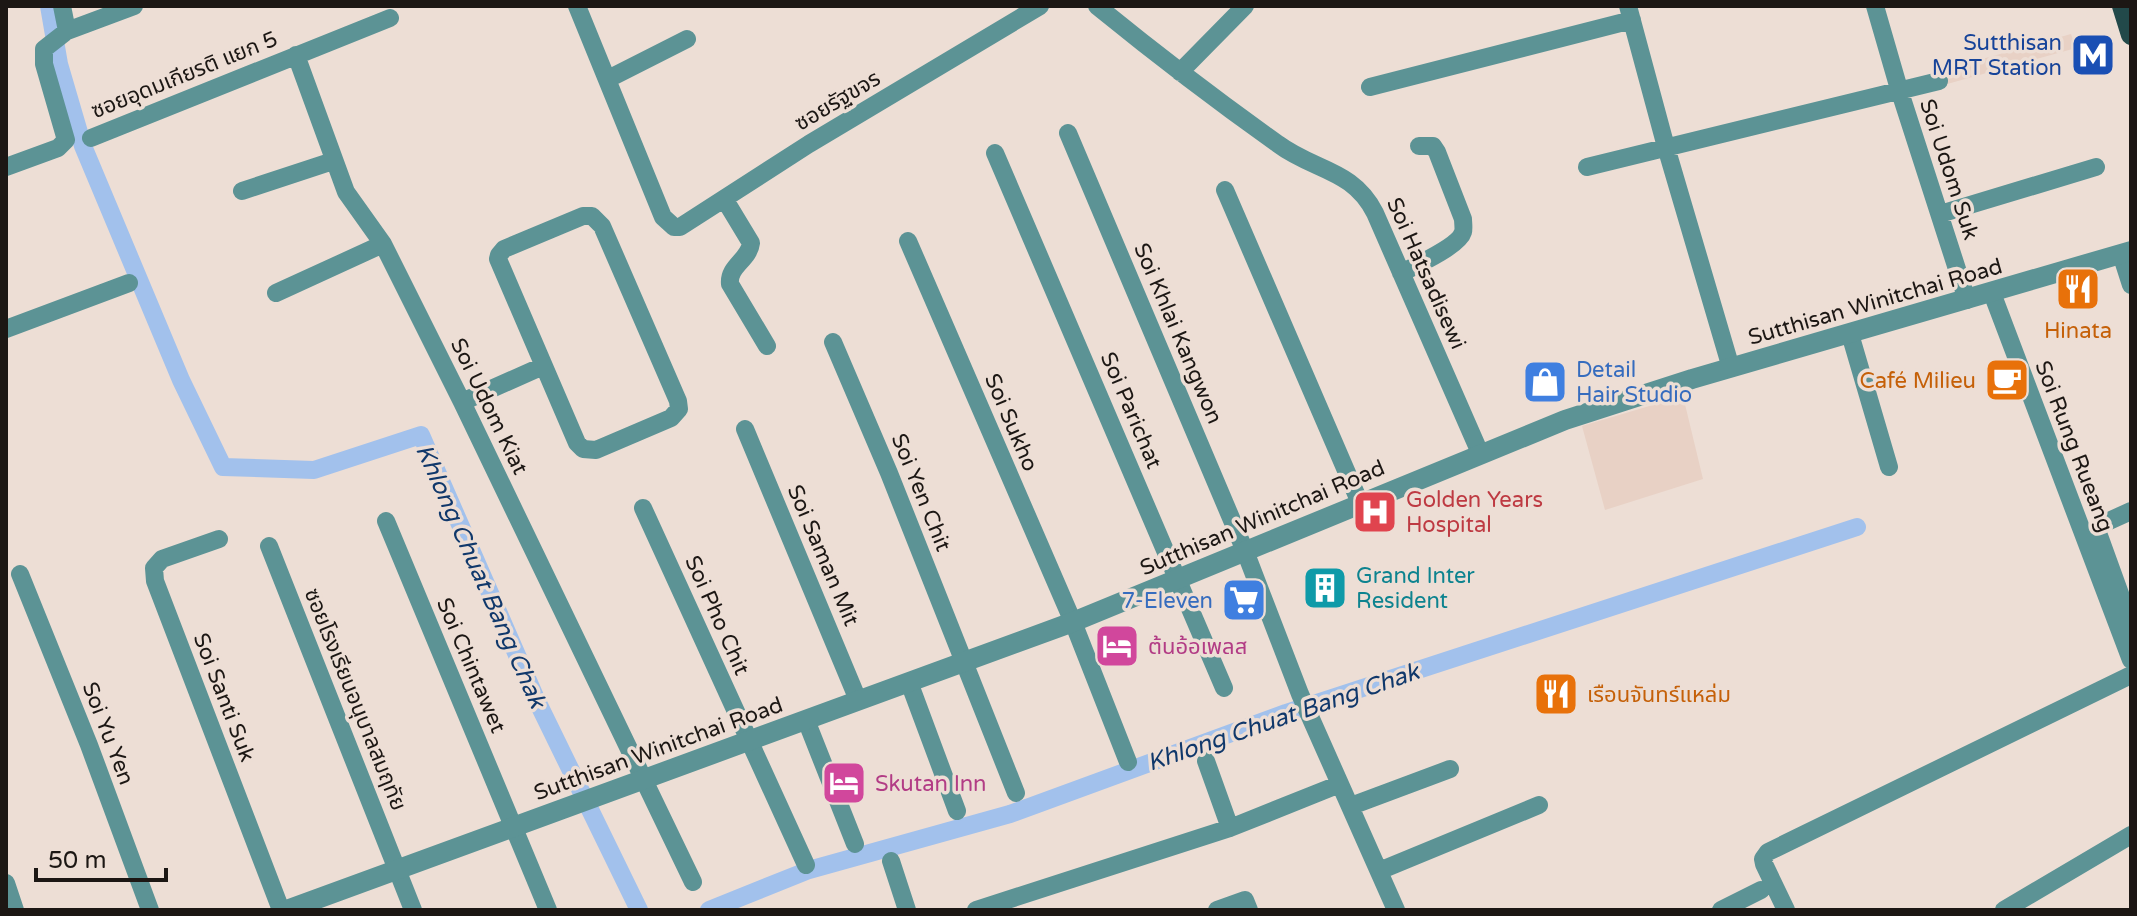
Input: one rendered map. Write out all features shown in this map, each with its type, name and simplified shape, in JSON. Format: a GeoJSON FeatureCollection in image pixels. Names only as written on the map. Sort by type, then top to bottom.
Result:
{"type":"FeatureCollection","features":[{"type":"Feature","properties":{"kind":"main road"},"geometry":{"type":"LineString","coordinates":[[2122,6],[2131,35]]}},
{"type":"Feature","properties":{"kind":"street"},"geometry":{"type":"LineString","coordinates":[[62,6],[65,32]]}},
{"type":"Feature","properties":{"kind":"street"},"geometry":{"type":"LineString","coordinates":[[6,167],[58,148],[66,140],[44,64],[44,49],[65,32],[134,6]]}},
{"type":"Feature","properties":{"kind":"street"},"geometry":{"type":"LineString","coordinates":[[577,6],[608,79],[687,39]]}},
{"type":"Feature","properties":{"kind":"street","name":"ซอยรัฐขจร"},"geometry":{"type":"LineString","coordinates":[[608,79],[663,217],[674,227],[680,227],[809,144],[1040,6]]}},
{"type":"Feature","properties":{"kind":"street","name":"Soi Hatsadisewi"},"geometry":{"type":"LineString","coordinates":[[1097,6],[1281,147],[1357,187],[1375,213],[1480,453]]}},
{"type":"Feature","properties":{"kind":"street"},"geometry":{"type":"LineString","coordinates":[[1180,72],[1245,6]]}},
{"type":"Feature","properties":{"kind":"street","name":"Soi Udom Suk"},"geometry":{"type":"LineString","coordinates":[[1875,6],[1967,300]]}},
{"type":"Feature","properties":{"kind":"street"},"geometry":{"type":"LineString","coordinates":[[1370,87],[1630,13],[1731,368]]}},
{"type":"Feature","properties":{"kind":"street","name":"ซอยอุดมเกียรติ แยก 5"},"geometry":{"type":"LineString","coordinates":[[91,138],[390,18]]}},
{"type":"Feature","properties":{"kind":"street","name":"Soi Udom Kiat"},"geometry":{"type":"LineString","coordinates":[[296,55],[333,161],[355,208],[383,244],[693,882]]}},
{"type":"Feature","properties":{"kind":"street"},"geometry":{"type":"LineString","coordinates":[[1587,167],[1939,81]]}},
{"type":"Feature","properties":{"kind":"street","name":"Soi Khlai Kangwon"},"geometry":{"type":"LineString","coordinates":[[1068,133],[1340,784]]}},
{"type":"Feature","properties":{"kind":"street"},"geometry":{"type":"LineString","coordinates":[[1401,273],[1449,246],[1464,230],[1463,219],[1437,152],[1433,146],[1419,146]]}},
{"type":"Feature","properties":{"kind":"street","name":"Soi Parichat"},"geometry":{"type":"LineString","coordinates":[[995,153],[1224,688]]}},
{"type":"Feature","properties":{"kind":"street"},"geometry":{"type":"LineString","coordinates":[[242,191],[333,161]]}},
{"type":"Feature","properties":{"kind":"street"},"geometry":{"type":"LineString","coordinates":[[1940,214],[2096,167]]}},
{"type":"Feature","properties":{"kind":"street"},"geometry":{"type":"LineString","coordinates":[[1225,190],[1360,503]]}},
{"type":"Feature","properties":{"kind":"street"},"geometry":{"type":"LineString","coordinates":[[725,200],[751,243],[751,249],[730,275],[730,284],[767,346]]}},
{"type":"Feature","properties":{"kind":"street"},"geometry":{"type":"LineString","coordinates":[[583,216],[592,216],[602,226],[679,409],[671,418],[588,451],[577,443],[543,366],[499,255],[504,249],[583,216]]}},
{"type":"Feature","properties":{"kind":"street","name":"Soi Sukho"},"geometry":{"type":"LineString","coordinates":[[908,241],[1073,622],[1128,762]]}},
{"type":"Feature","properties":{"kind":"street"},"geometry":{"type":"LineString","coordinates":[[276,293],[383,244]]}},
{"type":"Feature","properties":{"kind":"street"},"geometry":{"type":"LineString","coordinates":[[2126,252],[2131,285]]}},
{"type":"Feature","properties":{"kind":"street","name":"Sutthisan Winitchai Road"},"geometry":{"type":"LineString","coordinates":[[287,910],[1073,622],[1480,453],[1595,410],[2126,252]]}},
{"type":"Feature","properties":{"kind":"street"},"geometry":{"type":"LineString","coordinates":[[6,329],[129,283]]}},
{"type":"Feature","properties":{"kind":"street","name":"Soi Rung Rueang"},"geometry":{"type":"LineString","coordinates":[[1992,293],[2131,660]]}},
{"type":"Feature","properties":{"kind":"street"},"geometry":{"type":"LineString","coordinates":[[1850,334],[1889,467]]}},
{"type":"Feature","properties":{"kind":"street","name":"Soi Yen Chit"},"geometry":{"type":"LineString","coordinates":[[833,342],[889,473],[1016,793]]}},
{"type":"Feature","properties":{"kind":"street"},"geometry":{"type":"LineString","coordinates":[[462,402],[543,366]]}},
{"type":"Feature","properties":{"kind":"street","name":"Soi Saman Mit"},"geometry":{"type":"LineString","coordinates":[[745,429],[858,700]]}},
{"type":"Feature","properties":{"kind":"street","name":"Soi Pho Chit"},"geometry":{"type":"LineString","coordinates":[[643,508],[806,865]]}},
{"type":"Feature","properties":{"kind":"street"},"geometry":{"type":"LineString","coordinates":[[2131,511],[2100,525],[2097,530],[2131,624]]}},
{"type":"Feature","properties":{"kind":"street","name":"Soi Chintawet"},"geometry":{"type":"LineString","coordinates":[[386,521],[548,910]]}},
{"type":"Feature","properties":{"kind":"street","name":"Soi Santi Suk"},"geometry":{"type":"LineString","coordinates":[[219,539],[162,559],[154,568],[155,581],[281,910]]}},
{"type":"Feature","properties":{"kind":"street","name":"ซอยโรงเรียนอนุบาลสมฤทัย"},"geometry":{"type":"LineString","coordinates":[[269,546],[413,910]]}},
{"type":"Feature","properties":{"kind":"street","name":"Soi Yu Yen"},"geometry":{"type":"LineString","coordinates":[[20,574],[89,745],[150,910]]}},
{"type":"Feature","properties":{"kind":"street"},"geometry":{"type":"LineString","coordinates":[[1786,910],[1764,864],[1763,859],[1768,852],[2131,675]]}},
{"type":"Feature","properties":{"kind":"street"},"geometry":{"type":"LineString","coordinates":[[909,682],[957,811]]}},
{"type":"Feature","properties":{"kind":"street"},"geometry":{"type":"LineString","coordinates":[[806,720],[855,844]]}},
{"type":"Feature","properties":{"kind":"street"},"geometry":{"type":"LineString","coordinates":[[1206,761],[1230,828]]}},
{"type":"Feature","properties":{"kind":"street"},"geometry":{"type":"LineString","coordinates":[[1351,806],[1450,769]]}},
{"type":"Feature","properties":{"kind":"street"},"geometry":{"type":"LineString","coordinates":[[976,910],[1230,828],[1340,784],[1396,910]]}},
{"type":"Feature","properties":{"kind":"street"},"geometry":{"type":"LineString","coordinates":[[1379,871],[1539,805]]}},
{"type":"Feature","properties":{"kind":"street"},"geometry":{"type":"LineString","coordinates":[[2004,910],[2131,835]]}},
{"type":"Feature","properties":{"kind":"street"},"geometry":{"type":"LineString","coordinates":[[891,861],[907,910]]}},
{"type":"Feature","properties":{"kind":"street"},"geometry":{"type":"LineString","coordinates":[[6,883],[15,910]]}},
{"type":"Feature","properties":{"kind":"street"},"geometry":{"type":"LineString","coordinates":[[1721,910],[1761,890]]}},
{"type":"Feature","properties":{"kind":"street"},"geometry":{"type":"LineString","coordinates":[[1217,910],[1245,900],[1249,910]]}},
{"type":"Feature","properties":{"kind":"shaded area"},"geometry":{"type":"Polygon","coordinates":[[[2071,34],[2076,48],[1940,86],[1937,76],[1951,73],[1950,68],[2071,34]]]}},
{"type":"Feature","properties":{"kind":"shaded area"},"geometry":{"type":"Polygon","coordinates":[[[1683,396],[1703,479],[1605,510],[1582,426],[1683,396]]]}},
{"type":"Feature","properties":{"kind":"waterway","name":"Khlong Chuat Bang Chak"},"geometry":{"type":"LineString","coordinates":[[49,6],[59,64],[83,146],[181,380],[223,467],[314,470],[421,435],[537,701],[639,910]]}},
{"type":"Feature","properties":{"kind":"waterway","name":"Khlong Chuat Bang Chak"},"geometry":{"type":"LineString","coordinates":[[709,910],[809,870],[1010,814],[1286,713],[1857,527]]}},
{"type":"Feature","properties":{"kind":"place","name":"Sutthisan MRT Station"},"geometry":{"type":"Point","coordinates":[2093,55]}},
{"type":"Feature","properties":{"kind":"place","name":"Hinata"},"geometry":{"type":"Point","coordinates":[2078,289]}},
{"type":"Feature","properties":{"kind":"place","name":"Café Milieu"},"geometry":{"type":"Point","coordinates":[2007,380]}},
{"type":"Feature","properties":{"kind":"place","name":"Detail Hair Studio"},"geometry":{"type":"Point","coordinates":[1545,382]}},
{"type":"Feature","properties":{"kind":"place","name":"Golden Years Hospital"},"geometry":{"type":"Point","coordinates":[1375,512]}},
{"type":"Feature","properties":{"kind":"place","name":"Grand Inter Resident"},"geometry":{"type":"Point","coordinates":[1325,588]}},
{"type":"Feature","properties":{"kind":"place","name":"7-Eleven"},"geometry":{"type":"Point","coordinates":[1244,600]}},
{"type":"Feature","properties":{"kind":"place","name":"ต้นอ้อเพลส"},"geometry":{"type":"Point","coordinates":[1117,646]}},
{"type":"Feature","properties":{"kind":"place","name":"เรือนจันทร์แหล่ม"},"geometry":{"type":"Point","coordinates":[1556,694]}},
{"type":"Feature","properties":{"kind":"place","name":"Skutan Inn"},"geometry":{"type":"Point","coordinates":[844,783]}}]}
